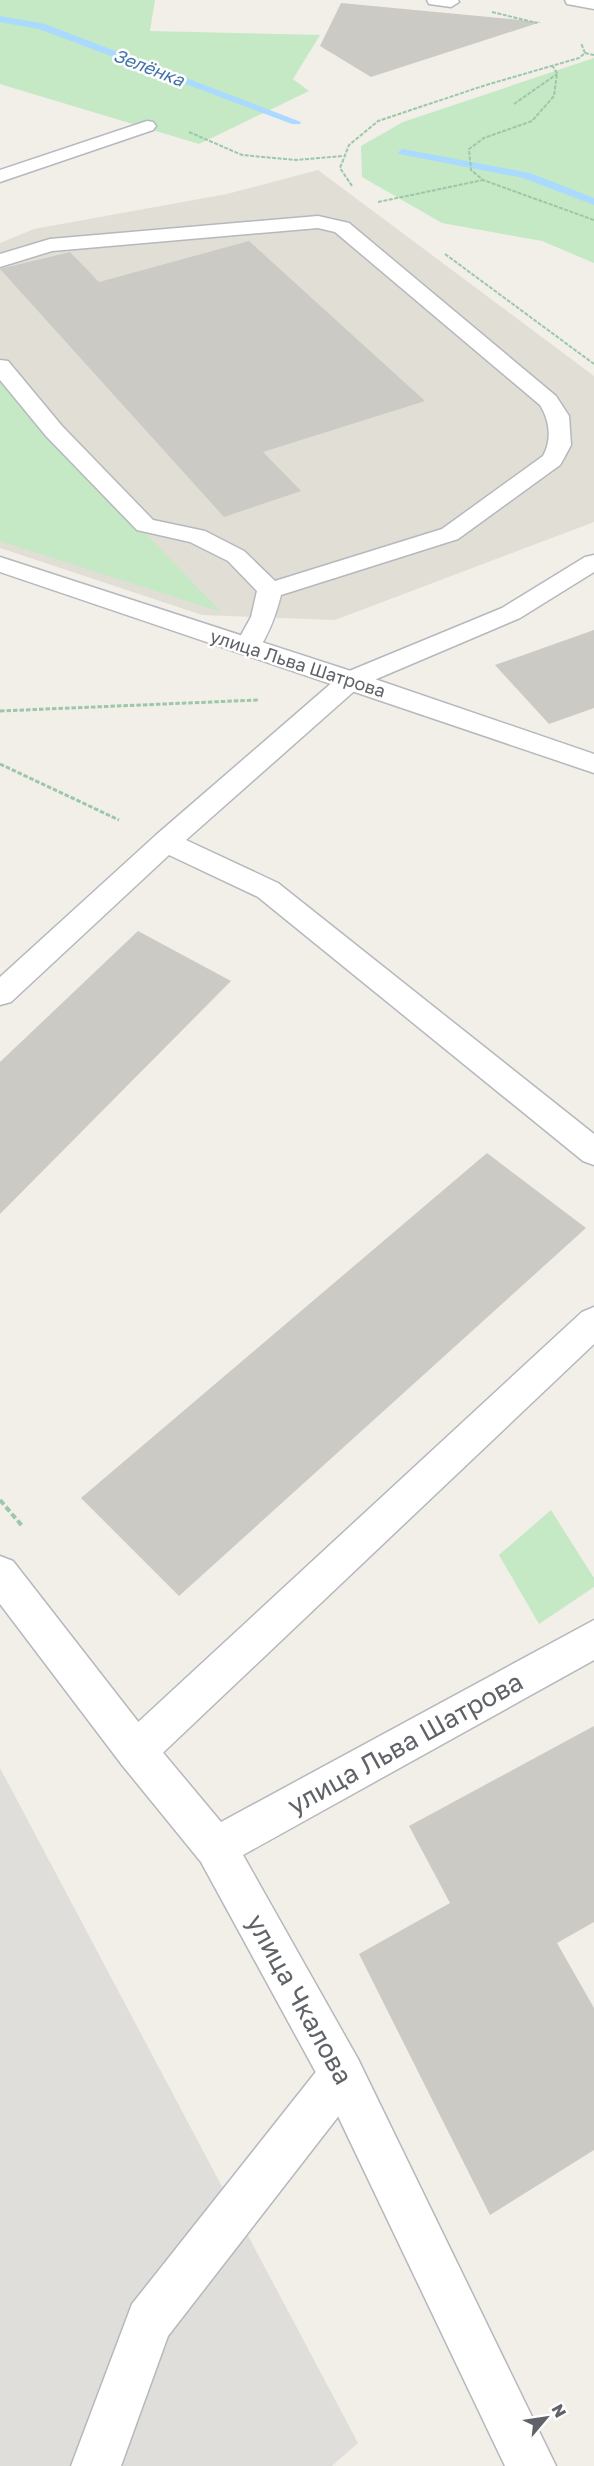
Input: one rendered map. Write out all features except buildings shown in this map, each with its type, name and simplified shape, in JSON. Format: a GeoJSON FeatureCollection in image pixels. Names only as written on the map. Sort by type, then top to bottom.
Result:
{"type":"FeatureCollection","features":[{"type":"Feature","properties":{"kind":"street"},"geometry":{"type":"LineString","coordinates":[[573,0],[594,4]]}},
{"type":"Feature","properties":{"kind":"street"},"geometry":{"type":"LineString","coordinates":[[0,176],[147,126]]}},
{"type":"Feature","properties":{"kind":"street"},"geometry":{"type":"LineString","coordinates":[[0,261],[50,245],[318,222],[332,223],[342,227],[548,401],[558,416],[560,445],[552,460],[450,534],[270,590]]}},
{"type":"Feature","properties":{"kind":"street"},"geometry":{"type":"LineString","coordinates":[[0,366],[54,431],[145,525],[197,536],[236,556],[270,590]]}},
{"type":"Feature","properties":{"kind":"street"},"geometry":{"type":"LineString","coordinates":[[0,994],[166,842],[341,688],[511,613],[594,562]]}},
{"type":"Feature","properties":{"kind":"street","name":"улица Льва Шатрова"},"geometry":{"type":"LineString","coordinates":[[0,564],[248,646],[341,688],[594,764]]}},
{"type":"Feature","properties":{"kind":"street"},"geometry":{"type":"LineString","coordinates":[[248,646],[263,617],[270,590]]}},
{"type":"Feature","properties":{"kind":"street"},"geometry":{"type":"LineString","coordinates":[[166,842],[268,890],[594,1152]]}},
{"type":"Feature","properties":{"kind":"street"},"geometry":{"type":"LineString","coordinates":[[136,1751],[594,1322]]}},
{"type":"Feature","properties":{"kind":"street","name":"улица Чкалова"},"geometry":{"type":"LineString","coordinates":[[0,1574],[136,1751],[216,1847],[342,2075],[531,2466]]}},
{"type":"Feature","properties":{"kind":"street","name":"улица Льва Шатрова"},"geometry":{"type":"LineString","coordinates":[[216,1847],[594,1639]]}},
{"type":"Feature","properties":{"kind":"street"},"geometry":{"type":"LineString","coordinates":[[96,2466],[149,2321],[342,2075]]}},
{"type":"Feature","properties":{"kind":"path"},"geometry":{"type":"LineString","coordinates":[[443,1],[544,24]]}},
{"type":"Feature","properties":{"kind":"path"},"geometry":{"type":"LineString","coordinates":[[580,42],[585,53]]}},
{"type":"Feature","properties":{"kind":"path"},"geometry":{"type":"LineString","coordinates":[[358,190],[350,184],[340,168],[343,156],[359,134],[378,121],[579,58],[585,53],[594,54]]}},
{"type":"Feature","properties":{"kind":"path"},"geometry":{"type":"LineString","coordinates":[[552,65],[557,74],[554,96],[532,121],[484,138],[469,149],[471,170],[483,180],[594,220]]}},
{"type":"Feature","properties":{"kind":"path"},"geometry":{"type":"LineString","coordinates":[[513,104],[557,74]]}},
{"type":"Feature","properties":{"kind":"path"},"geometry":{"type":"LineString","coordinates":[[147,126],[182,129],[242,155],[296,160],[343,156]]}},
{"type":"Feature","properties":{"kind":"path"},"geometry":{"type":"LineString","coordinates":[[383,208],[375,202],[483,180]]}},
{"type":"Feature","properties":{"kind":"path"},"geometry":{"type":"LineString","coordinates":[[440,250],[594,364]]}},
{"type":"Feature","properties":{"kind":"path"},"geometry":{"type":"LineString","coordinates":[[0,711],[341,688]]}},
{"type":"Feature","properties":{"kind":"path"},"geometry":{"type":"LineString","coordinates":[[0,764],[166,842]]}},
{"type":"Feature","properties":{"kind":"shaded area"},"geometry":{"type":"Polygon","coordinates":[[[318,170],[594,376],[594,522],[335,620],[202,615],[0,548],[0,243],[34,229],[227,194],[318,170]]]}},
{"type":"Feature","properties":{"kind":"shaded area"},"geometry":{"type":"Polygon","coordinates":[[[0,1768],[358,2443],[332,2466],[0,2466],[0,1768]]]}},
{"type":"Feature","properties":{"kind":"green space"},"geometry":{"type":"Polygon","coordinates":[[[0,0],[155,0],[150,31],[320,35],[293,79],[309,91],[199,144],[0,84],[0,0]]]}},
{"type":"Feature","properties":{"kind":"green space"},"geometry":{"type":"Polygon","coordinates":[[[594,58],[594,263],[542,241],[442,223],[362,177],[361,146],[403,122],[594,58]]]}},
{"type":"Feature","properties":{"kind":"green space"},"geometry":{"type":"Polygon","coordinates":[[[0,381],[221,612],[0,541],[0,381]]]}},
{"type":"Feature","properties":{"kind":"green space"},"geometry":{"type":"Polygon","coordinates":[[[551,1510],[594,1578],[594,1587],[539,1624],[499,1555],[551,1510]]]}},
{"type":"Feature","properties":{"kind":"waterway","name":"Зелёнка"},"geometry":{"type":"LineString","coordinates":[[0,19],[41,26],[296,122]]}},
{"type":"Feature","properties":{"kind":"waterway","name":"Зелёнка"},"geometry":{"type":"LineString","coordinates":[[403,152],[526,175],[594,202]]}}]}
